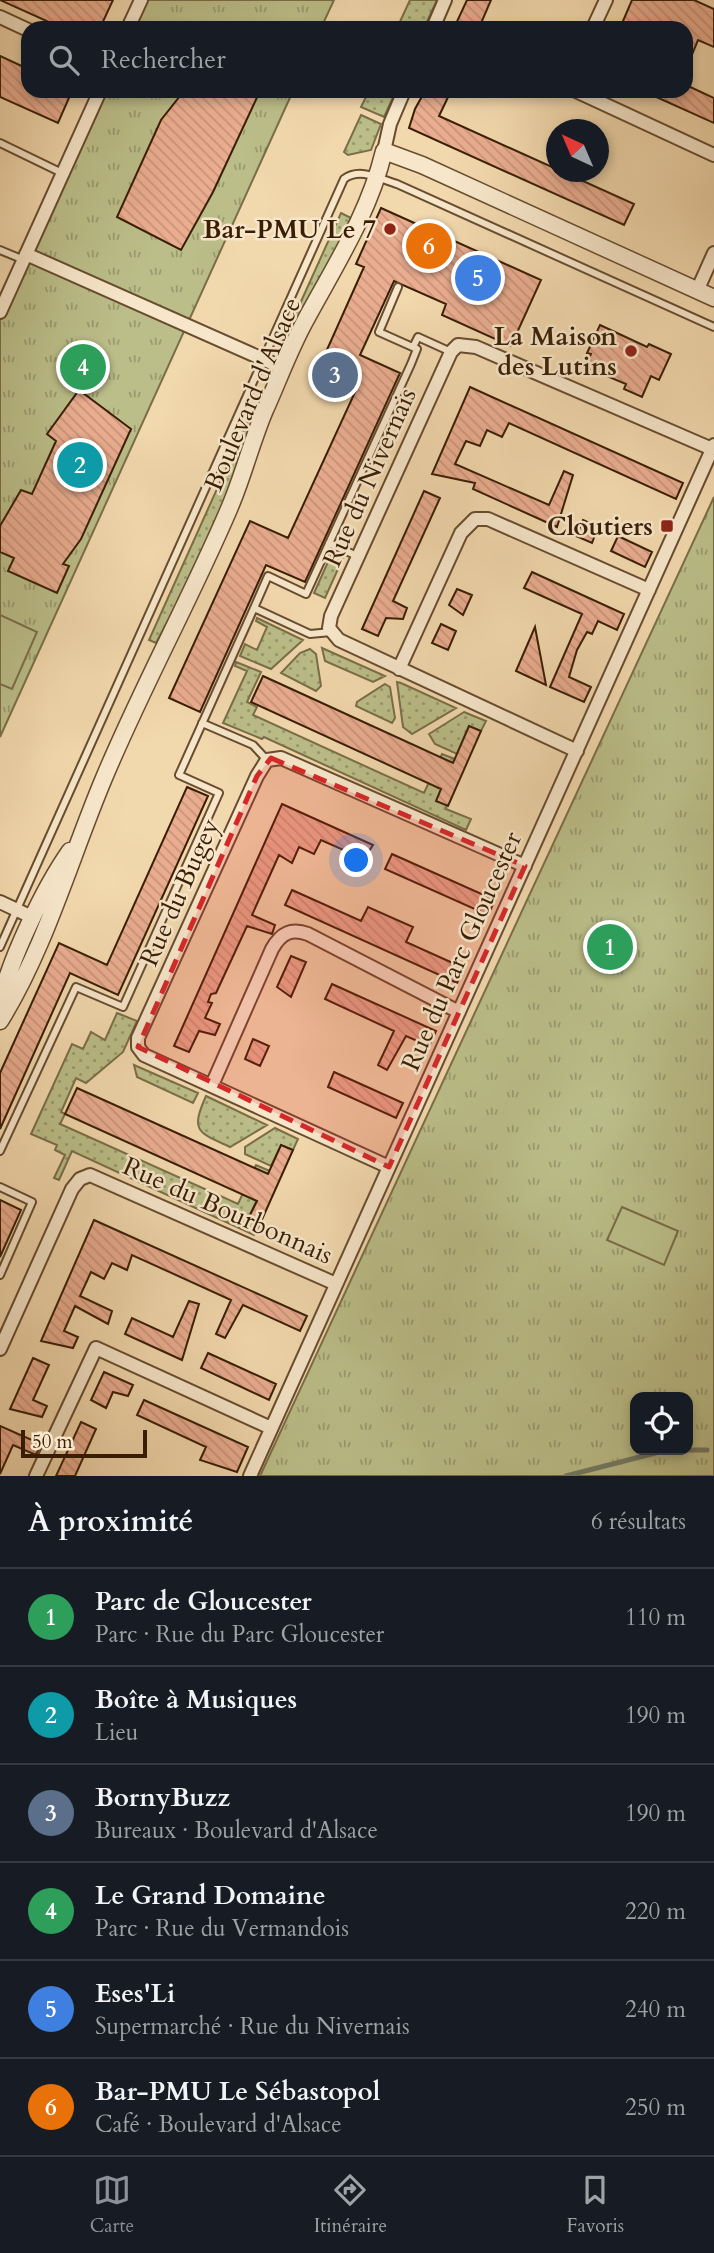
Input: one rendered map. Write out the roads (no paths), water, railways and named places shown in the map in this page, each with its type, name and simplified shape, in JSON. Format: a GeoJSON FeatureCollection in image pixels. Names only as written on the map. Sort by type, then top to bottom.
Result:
{"type":"FeatureCollection","features":[{"type":"Feature","properties":{"kind":"street"},"geometry":{"type":"LineString","coordinates":[[131,21],[141,0]]}},
{"type":"Feature","properties":{"kind":"street"},"geometry":{"type":"LineString","coordinates":[[436,21],[445,0]]}},
{"type":"Feature","properties":{"kind":"street"},"geometry":{"type":"LineString","coordinates":[[596,21],[606,0]]}},
{"type":"Feature","properties":{"kind":"street"},"geometry":{"type":"LineString","coordinates":[[0,17],[21,27]]}},
{"type":"Feature","properties":{"kind":"street"},"geometry":{"type":"LineString","coordinates":[[0,312],[97,98]]}},
{"type":"Feature","properties":{"kind":"street"},"geometry":{"type":"LineString","coordinates":[[401,98],[390,124],[384,151],[422,165],[714,298]]}},
{"type":"Feature","properties":{"kind":"street"},"geometry":{"type":"LineString","coordinates":[[591,98],[714,155]]}},
{"type":"Feature","properties":{"kind":"street","name":"Boulevard d'Alsace"},"geometry":{"type":"LineString","coordinates":[[0,1021],[22,978],[84,832],[103,778],[230,508],[255,434],[302,326],[345,253],[377,178],[384,151]]}},
{"type":"Feature","properties":{"kind":"street"},"geometry":{"type":"LineString","coordinates":[[697,291],[714,253]]}},
{"type":"Feature","properties":{"kind":"street"},"geometry":{"type":"LineString","coordinates":[[25,257],[284,368]]}},
{"type":"Feature","properties":{"kind":"street"},"geometry":{"type":"LineString","coordinates":[[451,352],[458,345],[469,345],[713,447]]}},
{"type":"Feature","properties":{"kind":"street","name":"Rue du Nivernais"},"geometry":{"type":"LineString","coordinates":[[331,632],[331,617],[451,352]]}},
{"type":"Feature","properties":{"kind":"street","name":"Rue du Parc Gloucester"},"geometry":{"type":"LineString","coordinates":[[250,1476],[713,447]]}},
{"type":"Feature","properties":{"kind":"street"},"geometry":{"type":"LineString","coordinates":[[399,669],[461,533],[475,519],[488,519],[649,590]]}},
{"type":"Feature","properties":{"kind":"street"},"geometry":{"type":"LineString","coordinates":[[331,632],[339,640],[577,751]]}},
{"type":"Feature","properties":{"kind":"street"},"geometry":{"type":"LineString","coordinates":[[267,760],[275,757],[286,760],[525,866]]}},
{"type":"Feature","properties":{"kind":"street","name":"Rue du Bugey"},"geometry":{"type":"LineString","coordinates":[[267,760],[257,776],[137,1043],[144,1055],[388,1167]]}},
{"type":"Feature","properties":{"kind":"street","name":"Boulevard d'Alsace"},"geometry":{"type":"LineString","coordinates":[[0,1003],[11,970],[55,874],[84,832]]}},
{"type":"Feature","properties":{"kind":"street"},"geometry":{"type":"LineString","coordinates":[[0,902],[34,918]]}},
{"type":"Feature","properties":{"kind":"street"},"geometry":{"type":"LineString","coordinates":[[212,1085],[272,949],[280,937],[290,931],[308,934],[459,1012]]}},
{"type":"Feature","properties":{"kind":"street","name":"Rue du Bourbonnais"},"geometry":{"type":"LineString","coordinates":[[0,1349],[72,1189],[80,1180],[90,1175],[336,1284]]}},
{"type":"Feature","properties":{"kind":"street"},"geometry":{"type":"LineString","coordinates":[[36,1476],[96,1348],[271,1428]]}},
{"type":"Feature","properties":{"kind":"lane"},"geometry":{"type":"LineString","coordinates":[[0,143],[62,173]]}},
{"type":"Feature","properties":{"kind":"lane"},"geometry":{"type":"LineString","coordinates":[[0,947],[344,179],[351,173],[360,173],[418,192],[714,327]]}},
{"type":"Feature","properties":{"kind":"lane"},"geometry":{"type":"LineString","coordinates":[[0,250],[25,257]]}},
{"type":"Feature","properties":{"kind":"lane"},"geometry":{"type":"LineString","coordinates":[[0,1151],[76,987],[123,1006],[219,793],[178,775],[268,576],[306,594],[417,349],[379,332],[398,287]]}},
{"type":"Feature","properties":{"kind":"lane"},"geometry":{"type":"LineString","coordinates":[[413,347],[418,337],[451,352]]}},
{"type":"Feature","properties":{"kind":"lane"},"geometry":{"type":"LineString","coordinates":[[329,544],[359,557]]}},
{"type":"Feature","properties":{"kind":"lane"},"geometry":{"type":"LineString","coordinates":[[254,608],[310,634],[331,632]]}},
{"type":"Feature","properties":{"kind":"lane"},"geometry":{"type":"LineString","coordinates":[[202,723],[253,746],[267,760]]}},
{"type":"Feature","properties":{"kind":"lane"},"geometry":{"type":"LineString","coordinates":[[0,1187],[32,1202],[0,1275]]}},
{"type":"Feature","properties":{"kind":"waterway"},"geometry":{"type":"LineString","coordinates":[[566,1476],[667,1450],[707,1450]]}},
{"type":"Feature","properties":{"kind":"place","name":"Bar-PMU Le 7"},"geometry":{"type":"Point","coordinates":[390,229]}},
{"type":"Feature","properties":{"kind":"place","name":"Bar-PMU Le Sébastopol"},"geometry":{"type":"Point","coordinates":[429,246]}},
{"type":"Feature","properties":{"kind":"place","name":"Eses'Li"},"geometry":{"type":"Point","coordinates":[478,278]}},
{"type":"Feature","properties":{"kind":"place","name":"La Maison des Lutins"},"geometry":{"type":"Point","coordinates":[631,351]}},
{"type":"Feature","properties":{"kind":"place","name":"Le Grand Domaine"},"geometry":{"type":"Point","coordinates":[83,367]}},
{"type":"Feature","properties":{"kind":"place","name":"BornyBuzz"},"geometry":{"type":"Point","coordinates":[335,375]}},
{"type":"Feature","properties":{"kind":"place","name":"Boîte à Musiques"},"geometry":{"type":"Point","coordinates":[80,465]}},
{"type":"Feature","properties":{"kind":"place","name":"Cloutiers"},"geometry":{"type":"Point","coordinates":[667,526]}},
{"type":"Feature","properties":{"kind":"place","name":"Parc de Gloucester"},"geometry":{"type":"Point","coordinates":[610,947]}}]}
